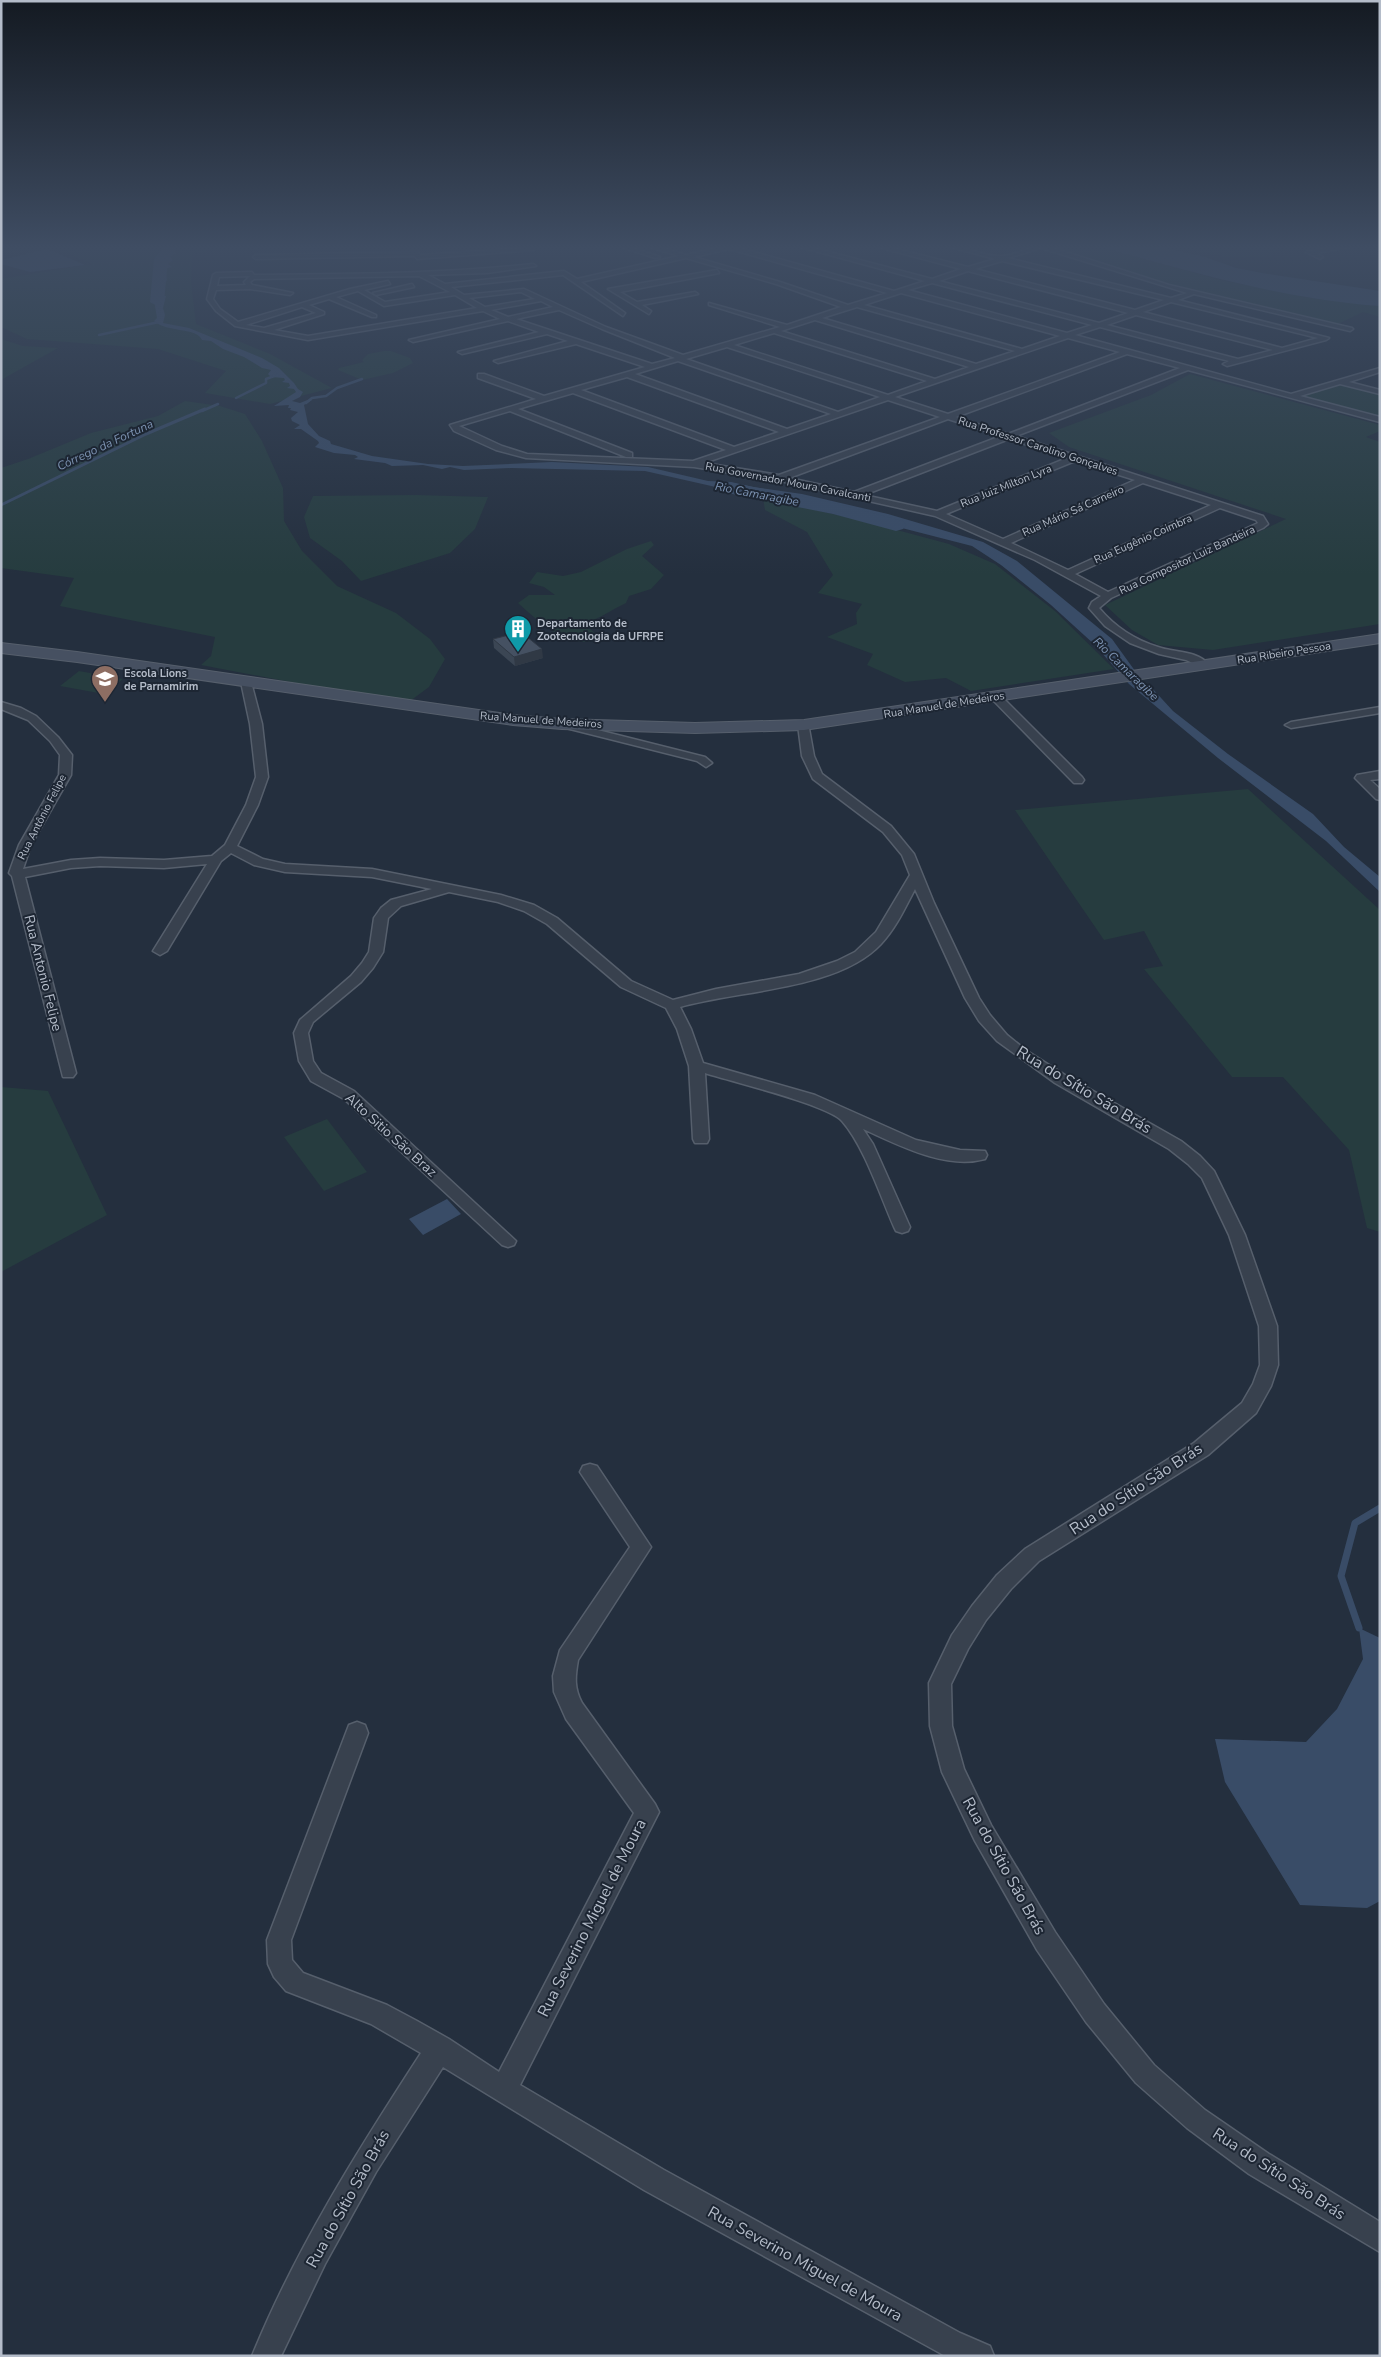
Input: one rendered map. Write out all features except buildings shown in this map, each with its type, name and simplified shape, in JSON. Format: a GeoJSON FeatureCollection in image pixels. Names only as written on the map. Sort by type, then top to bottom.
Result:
{"type":"FeatureCollection","features":[{"type":"Feature","properties":{"kind":"main road","name":"Rua Ribeiro Pessoa"},"geometry":{"type":"LineString","coordinates":[[1187,668],[1380,638]]}},
{"type":"Feature","properties":{"kind":"main road","name":"Rua Manuel de Medeiros"},"geometry":{"type":"LineString","coordinates":[[1,648],[77,657],[491,717],[562,724],[715,728],[804,726],[1187,668]]}},
{"type":"Feature","properties":{"kind":"street"},"geometry":{"type":"LineString","coordinates":[[498,361],[518,355]]}},
{"type":"Feature","properties":{"kind":"street"},"geometry":{"type":"LineString","coordinates":[[623,355],[653,367]]}},
{"type":"Feature","properties":{"kind":"street"},"geometry":{"type":"LineString","coordinates":[[671,355],[838,414]]}},
{"type":"Feature","properties":{"kind":"street"},"geometry":{"type":"LineString","coordinates":[[511,408],[694,355]]}},
{"type":"Feature","properties":{"kind":"street","name":"Rua Professor Carolino Gonçalves"},"geometry":{"type":"LineString","coordinates":[[759,355],[949,416],[1263,521]]}},
{"type":"Feature","properties":{"kind":"street"},"geometry":{"type":"LineString","coordinates":[[851,355],[934,381]]}},
{"type":"Feature","properties":{"kind":"street"},"geometry":{"type":"LineString","coordinates":[[937,355],[977,367]]}},
{"type":"Feature","properties":{"kind":"street"},"geometry":{"type":"LineString","coordinates":[[694,464],[1012,355]]}},
{"type":"Feature","properties":{"kind":"street"},"geometry":{"type":"LineString","coordinates":[[780,478],[1118,355]]}},
{"type":"Feature","properties":{"kind":"street"},"geometry":{"type":"LineString","coordinates":[[1137,355],[1380,420]]}},
{"type":"Feature","properties":{"kind":"street"},"geometry":{"type":"LineString","coordinates":[[1214,355],[1237,361]]}},
{"type":"Feature","properties":{"kind":"street"},"geometry":{"type":"LineString","coordinates":[[1202,372],[1262,355]]}},
{"type":"Feature","properties":{"kind":"street"},"geometry":{"type":"LineString","coordinates":[[855,495],[1187,368]]}},
{"type":"Feature","properties":{"kind":"street"},"geometry":{"type":"LineString","coordinates":[[1292,396],[1380,370]]}},
{"type":"Feature","properties":{"kind":"street"},"geometry":{"type":"LineString","coordinates":[[628,374],[787,432]]}},
{"type":"Feature","properties":{"kind":"street"},"geometry":{"type":"LineString","coordinates":[[481,376],[544,399]]}},
{"type":"Feature","properties":{"kind":"street"},"geometry":{"type":"LineString","coordinates":[[1340,382],[1380,392]]}},
{"type":"Feature","properties":{"kind":"street"},"geometry":{"type":"LineString","coordinates":[[573,390],[733,450]]}},
{"type":"Feature","properties":{"kind":"street"},"geometry":{"type":"LineString","coordinates":[[511,408],[640,460]]}},
{"type":"Feature","properties":{"kind":"street","name":"Rua Governador Moura Cavalcanti"},"geometry":{"type":"LineString","coordinates":[[511,408],[454,425],[456,429],[499,448],[526,456],[694,464],[780,478],[938,514],[1005,542],[1108,596]]}},
{"type":"Feature","properties":{"kind":"street","name":"Rua Juiz Milton Lyra"},"geometry":{"type":"LineString","coordinates":[[938,514],[1074,458]]}},
{"type":"Feature","properties":{"kind":"street","name":"Rua Mário Sá Carneiro"},"geometry":{"type":"LineString","coordinates":[[1005,542],[1142,480]]}},
{"type":"Feature","properties":{"kind":"street","name":"Rua Eugênio Coimbra"},"geometry":{"type":"LineString","coordinates":[[1067,574],[1219,505]]}},
{"type":"Feature","properties":{"kind":"street","name":"Rua Compositor Luiz Bandeira"},"geometry":{"type":"LineString","coordinates":[[1108,596],[1260,526],[1264,524],[1263,521]]}},
{"type":"Feature","properties":{"kind":"street"},"geometry":{"type":"LineString","coordinates":[[1108,596],[1096,604],[1094,608],[1103,620],[1118,632],[1152,648],[1191,657],[1204,665]]}},
{"type":"Feature","properties":{"kind":"street"},"geometry":{"type":"LineString","coordinates":[[160,951],[216,859],[230,847],[252,805],[262,777],[256,724],[246,682]]}},
{"type":"Feature","properties":{"kind":"street"},"geometry":{"type":"LineString","coordinates":[[996,697],[1078,780]]}},
{"type":"Feature","properties":{"kind":"street","name":"Rua Antônio Felipe"},"geometry":{"type":"LineString","coordinates":[[1,705],[17,710],[32,718],[54,739],[66,755],[65,776],[29,837],[16,873]]}},
{"type":"Feature","properties":{"kind":"street"},"geometry":{"type":"LineString","coordinates":[[1291,725],[1380,710]]}},
{"type":"Feature","properties":{"kind":"street"},"geometry":{"type":"LineString","coordinates":[[562,724],[701,759],[706,763]]}},
{"type":"Feature","properties":{"kind":"street","name":"Rua do Sítio São Brás"},"geometry":{"type":"LineString","coordinates":[[804,726],[808,756],[817,776],[887,829],[908,854],[915,877],[972,998],[984,1018],[1002,1038],[1060,1079],[1175,1145],[1194,1160],[1208,1175],[1237,1235],[1250,1281],[1268,1326],[1269,1365],[1262,1386],[1248,1408],[1201,1449],[1032,1555],[1004,1582],[979,1613],[960,1642],[940,1682],[941,1726],[953,1772],[983,1833],[1046,1940],[1094,2013],[1145,2074],[1196,2119],[1252,2158],[1380,2238]]}},
{"type":"Feature","properties":{"kind":"street"},"geometry":{"type":"LineString","coordinates":[[1380,775],[1361,778],[1380,796]]}},
{"type":"Feature","properties":{"kind":"street"},"geometry":{"type":"LineString","coordinates":[[230,847],[259,862],[285,868],[372,873],[501,899],[529,908],[552,921],[626,984],[672,1005],[684,1029],[697,1066],[701,1139]]}},
{"type":"Feature","properties":{"kind":"street"},"geometry":{"type":"LineString","coordinates":[[1,866],[16,873],[80,863],[173,864],[216,859]]}},
{"type":"Feature","properties":{"kind":"street","name":"Rua Antonio Felipe"},"geometry":{"type":"LineString","coordinates":[[16,873],[68,1073]]}},
{"type":"Feature","properties":{"kind":"street"},"geometry":{"type":"LineString","coordinates":[[672,1005],[714,994],[791,980],[830,969],[854,958],[875,943],[889,924],[915,877]]}},
{"type":"Feature","properties":{"kind":"street","name":"Alto Sitio São Braz"},"geometry":{"type":"LineString","coordinates":[[451,888],[396,903],[386,910],[381,918],[376,952],[368,965],[356,979],[307,1020],[301,1032],[306,1061],[316,1077],[349,1095],[508,1241]]}},
{"type":"Feature","properties":{"kind":"street"},"geometry":{"type":"LineString","coordinates":[[697,1066],[810,1099],[910,1144],[936,1152],[960,1156],[979,1155]]}},
{"type":"Feature","properties":{"kind":"street"},"geometry":{"type":"LineString","coordinates":[[846,1115],[865,1144],[902,1227]]}},
{"type":"Feature","properties":{"kind":"street","name":"Rua Severino Miguel de Moura"},"geometry":{"type":"LineString","coordinates":[[504,2089],[647,1812],[574,1711],[565,1692],[564,1676],[568,1658],[641,1547],[590,1472]]}},
{"type":"Feature","properties":{"kind":"street","name":"Rua Severino Miguel de Moura"},"geometry":{"type":"LineString","coordinates":[[357,1733],[280,1940],[278,1951],[279,1963],[285,1974],[295,1982],[378,2014],[440,2048],[654,2180],[950,2343],[980,2356]]}},
{"type":"Feature","properties":{"kind":"street","name":"Rua do Sítio São Brás"},"geometry":{"type":"LineString","coordinates":[[266,2356],[315,2254],[366,2162],[440,2048]]}},
{"type":"Feature","properties":{"kind":"green space"},"geometry":{"type":"Polygon","coordinates":[[[1,355],[46,355],[1,380],[1,355]]]}},
{"type":"Feature","properties":{"kind":"green space"},"geometry":{"type":"Polygon","coordinates":[[[177,355],[272,355],[332,388],[270,404],[205,393],[226,371],[177,355]]]}},
{"type":"Feature","properties":{"kind":"green space"},"geometry":{"type":"Polygon","coordinates":[[[367,355],[402,355],[410,358],[413,363],[393,373],[362,380],[338,370],[339,368],[364,362],[362,360],[367,355]]]}},
{"type":"Feature","properties":{"kind":"green space"},"geometry":{"type":"Polygon","coordinates":[[[1190,374],[1380,425],[1380,431],[1366,437],[1380,442],[1380,624],[1213,650],[1158,645],[1132,630],[1105,605],[1286,519],[1069,447],[1049,433],[1151,395],[1190,374]]]}},
{"type":"Feature","properties":{"kind":"green space"},"geometry":{"type":"Polygon","coordinates":[[[1342,384],[1380,394],[1380,419],[1296,396],[1342,384]]]}},
{"type":"Feature","properties":{"kind":"green space"},"geometry":{"type":"Polygon","coordinates":[[[185,401],[220,406],[245,414],[262,441],[283,488],[284,521],[302,551],[337,586],[396,613],[430,639],[445,659],[429,687],[406,704],[201,665],[211,656],[215,637],[60,606],[74,578],[1,568],[1,468],[91,433],[158,416],[185,401]]]}},
{"type":"Feature","properties":{"kind":"green space"},"geometry":{"type":"Polygon","coordinates":[[[415,495],[488,497],[475,529],[450,553],[361,581],[342,561],[310,538],[304,517],[313,496],[415,495]]]}},
{"type":"Feature","properties":{"kind":"green space"},"geometry":{"type":"Polygon","coordinates":[[[763,498],[860,520],[949,544],[995,564],[1055,611],[1114,669],[971,691],[946,678],[905,682],[867,665],[873,654],[827,637],[857,624],[856,613],[862,604],[818,593],[833,575],[807,532],[765,510],[763,498]]]}},
{"type":"Feature","properties":{"kind":"green space"},"geometry":{"type":"Polygon","coordinates":[[[651,541],[654,545],[642,556],[664,575],[651,589],[629,596],[626,603],[584,624],[602,639],[587,642],[568,639],[550,629],[518,603],[529,595],[555,595],[544,587],[529,583],[537,572],[563,576],[581,572],[627,549],[651,541]]]}},
{"type":"Feature","properties":{"kind":"green space"},"geometry":{"type":"Polygon","coordinates":[[[79,671],[123,679],[104,694],[60,686],[79,671]]]}},
{"type":"Feature","properties":{"kind":"green space"},"geometry":{"type":"Polygon","coordinates":[[[1248,789],[1380,910],[1380,1232],[1367,1228],[1349,1150],[1283,1077],[1232,1077],[1144,969],[1163,966],[1144,931],[1104,940],[1015,810],[1248,789]]]}},
{"type":"Feature","properties":{"kind":"green space"},"geometry":{"type":"Polygon","coordinates":[[[1,1087],[48,1091],[107,1215],[1,1272],[1,1087]]]}},
{"type":"Feature","properties":{"kind":"green space"},"geometry":{"type":"Polygon","coordinates":[[[327,1119],[367,1172],[324,1191],[284,1137],[327,1119]]]}},
{"type":"Feature","properties":{"kind":"water","name":"Rio Camaragibe"},"geometry":{"type":"Polygon","coordinates":[[[239,355],[255,355],[279,368],[303,392],[300,397],[292,401],[300,403],[312,400],[304,405],[308,424],[319,436],[330,441],[331,444],[372,456],[428,464],[463,466],[552,462],[648,467],[708,481],[731,482],[802,494],[888,514],[983,542],[1017,561],[1112,639],[1143,682],[1151,687],[1173,711],[1228,754],[1313,814],[1344,847],[1380,877],[1380,892],[1326,841],[1218,758],[1129,684],[1095,645],[1051,605],[1001,565],[972,546],[859,517],[820,503],[729,490],[645,471],[511,468],[464,470],[450,467],[442,469],[423,465],[392,466],[385,463],[354,459],[358,457],[334,453],[315,447],[319,443],[318,441],[301,429],[294,429],[300,425],[292,421],[291,418],[298,412],[290,410],[291,408],[288,408],[289,405],[274,406],[296,392],[294,389],[287,388],[290,386],[289,383],[282,382],[285,380],[284,378],[271,377],[268,374],[271,370],[262,368],[239,355]]]}},
{"type":"Feature","properties":{"kind":"water"},"geometry":{"type":"Polygon","coordinates":[[[447,1199],[461,1214],[423,1235],[409,1219],[447,1199]]]}},
{"type":"Feature","properties":{"kind":"water"},"geometry":{"type":"Polygon","coordinates":[[[1359,1628],[1380,1638],[1380,1901],[1367,1908],[1300,1905],[1225,1782],[1215,1739],[1306,1742],[1337,1709],[1363,1659],[1359,1628]]]}},
{"type":"Feature","properties":{"kind":"waterway","name":"Córrego da Fortuna"},"geometry":{"type":"LineString","coordinates":[[236,398],[266,383],[266,379],[277,375]]}},
{"type":"Feature","properties":{"kind":"waterway"},"geometry":{"type":"LineString","coordinates":[[306,403],[312,398],[326,396],[337,388],[362,379]]}},
{"type":"Feature","properties":{"kind":"waterway","name":"Córrego da Fortuna"},"geometry":{"type":"LineString","coordinates":[[202,411],[218,404]]}},
{"type":"Feature","properties":{"kind":"waterway","name":"Córrego da Fortuna"},"geometry":{"type":"LineString","coordinates":[[1,505],[146,434],[205,409]]}},
{"type":"Feature","properties":{"kind":"waterway","name":"Rio Camaragibe"},"geometry":{"type":"LineString","coordinates":[[729,488],[834,509],[896,525]]}},
{"type":"Feature","properties":{"kind":"waterway"},"geometry":{"type":"LineString","coordinates":[[1359,1628],[1341,1576],[1355,1523],[1380,1508]]}},
{"type":"Feature","properties":{"kind":"place","name":"Departamento de Zootecnologia da UFRPE"},"geometry":{"type":"Point","coordinates":[518,653]}},
{"type":"Feature","properties":{"kind":"place","name":"Escola Lions de Parnamirim"},"geometry":{"type":"Point","coordinates":[105,703]}}]}
